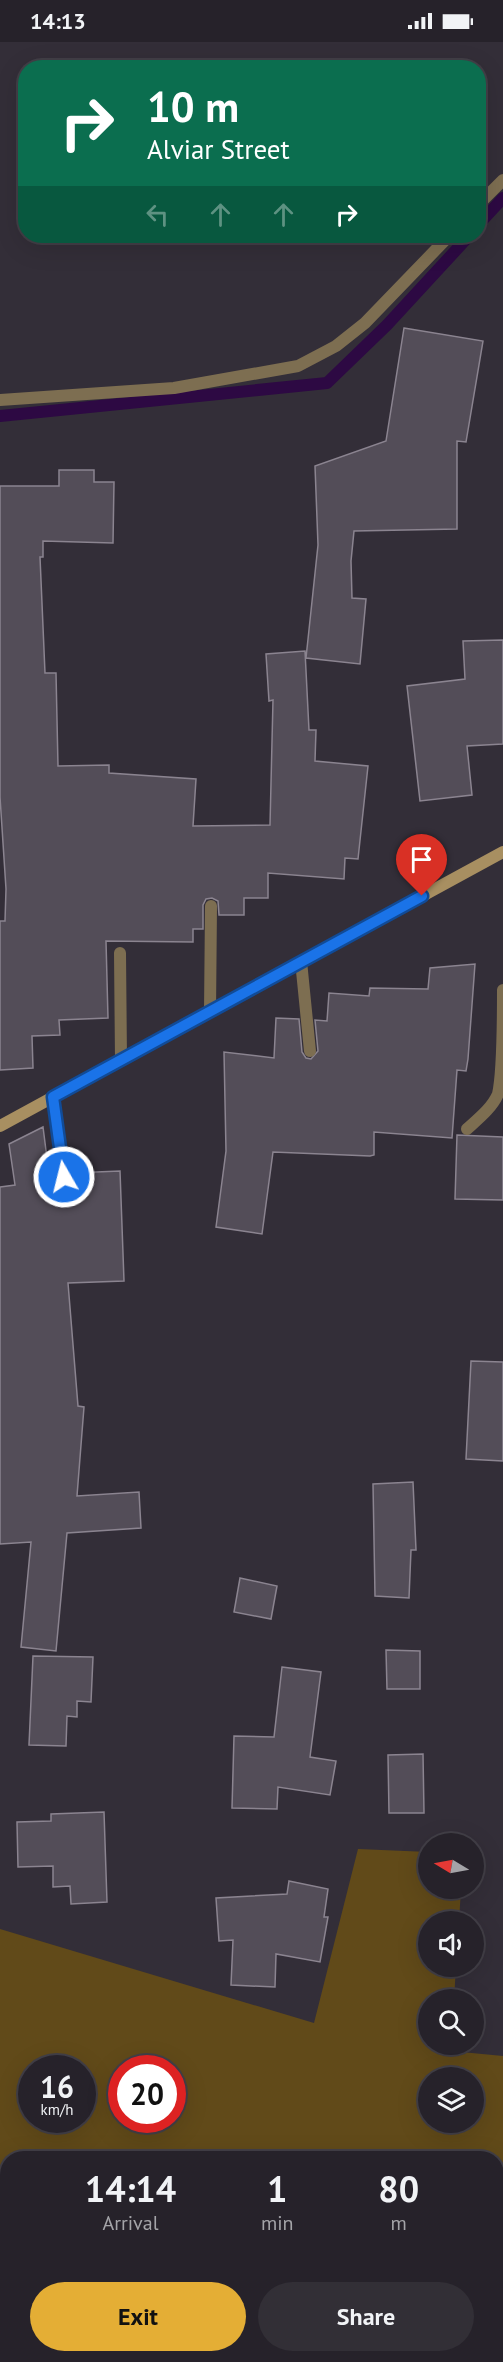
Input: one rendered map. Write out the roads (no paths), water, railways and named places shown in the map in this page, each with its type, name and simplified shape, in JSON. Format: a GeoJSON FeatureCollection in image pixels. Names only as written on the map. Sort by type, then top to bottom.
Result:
{"type":"FeatureCollection","features":[{"type":"Feature","properties":{"kind":"street"},"geometry":{"type":"LineString","coordinates":[[486,197],[503,180]]}},
{"type":"Feature","properties":{"kind":"street"},"geometry":{"type":"LineString","coordinates":[[0,400],[163,389],[298,366],[336,346],[365,323],[442,243]]}},
{"type":"Feature","properties":{"kind":"street"},"geometry":{"type":"LineString","coordinates":[[0,1126],[503,852]]}},
{"type":"Feature","properties":{"kind":"street"},"geometry":{"type":"LineString","coordinates":[[210,1012],[211,906]]}},
{"type":"Feature","properties":{"kind":"street"},"geometry":{"type":"LineString","coordinates":[[120,953],[121,1060]]}},
{"type":"Feature","properties":{"kind":"street"},"geometry":{"type":"LineString","coordinates":[[301,962],[310,1051]]}},
{"type":"Feature","properties":{"kind":"street"},"geometry":{"type":"LineString","coordinates":[[467,1129],[489,1108],[498,1094],[502,1079],[503,990]]}},
{"type":"Feature","properties":{"kind":"street"},"geometry":{"type":"LineString","coordinates":[[53,1097],[64,1177]]}},
{"type":"Feature","properties":{"kind":"waterway"},"geometry":{"type":"LineString","coordinates":[[486,216],[503,198]]}},
{"type":"Feature","properties":{"kind":"waterway"},"geometry":{"type":"LineString","coordinates":[[0,416],[327,383],[387,325],[463,243]]}}]}
